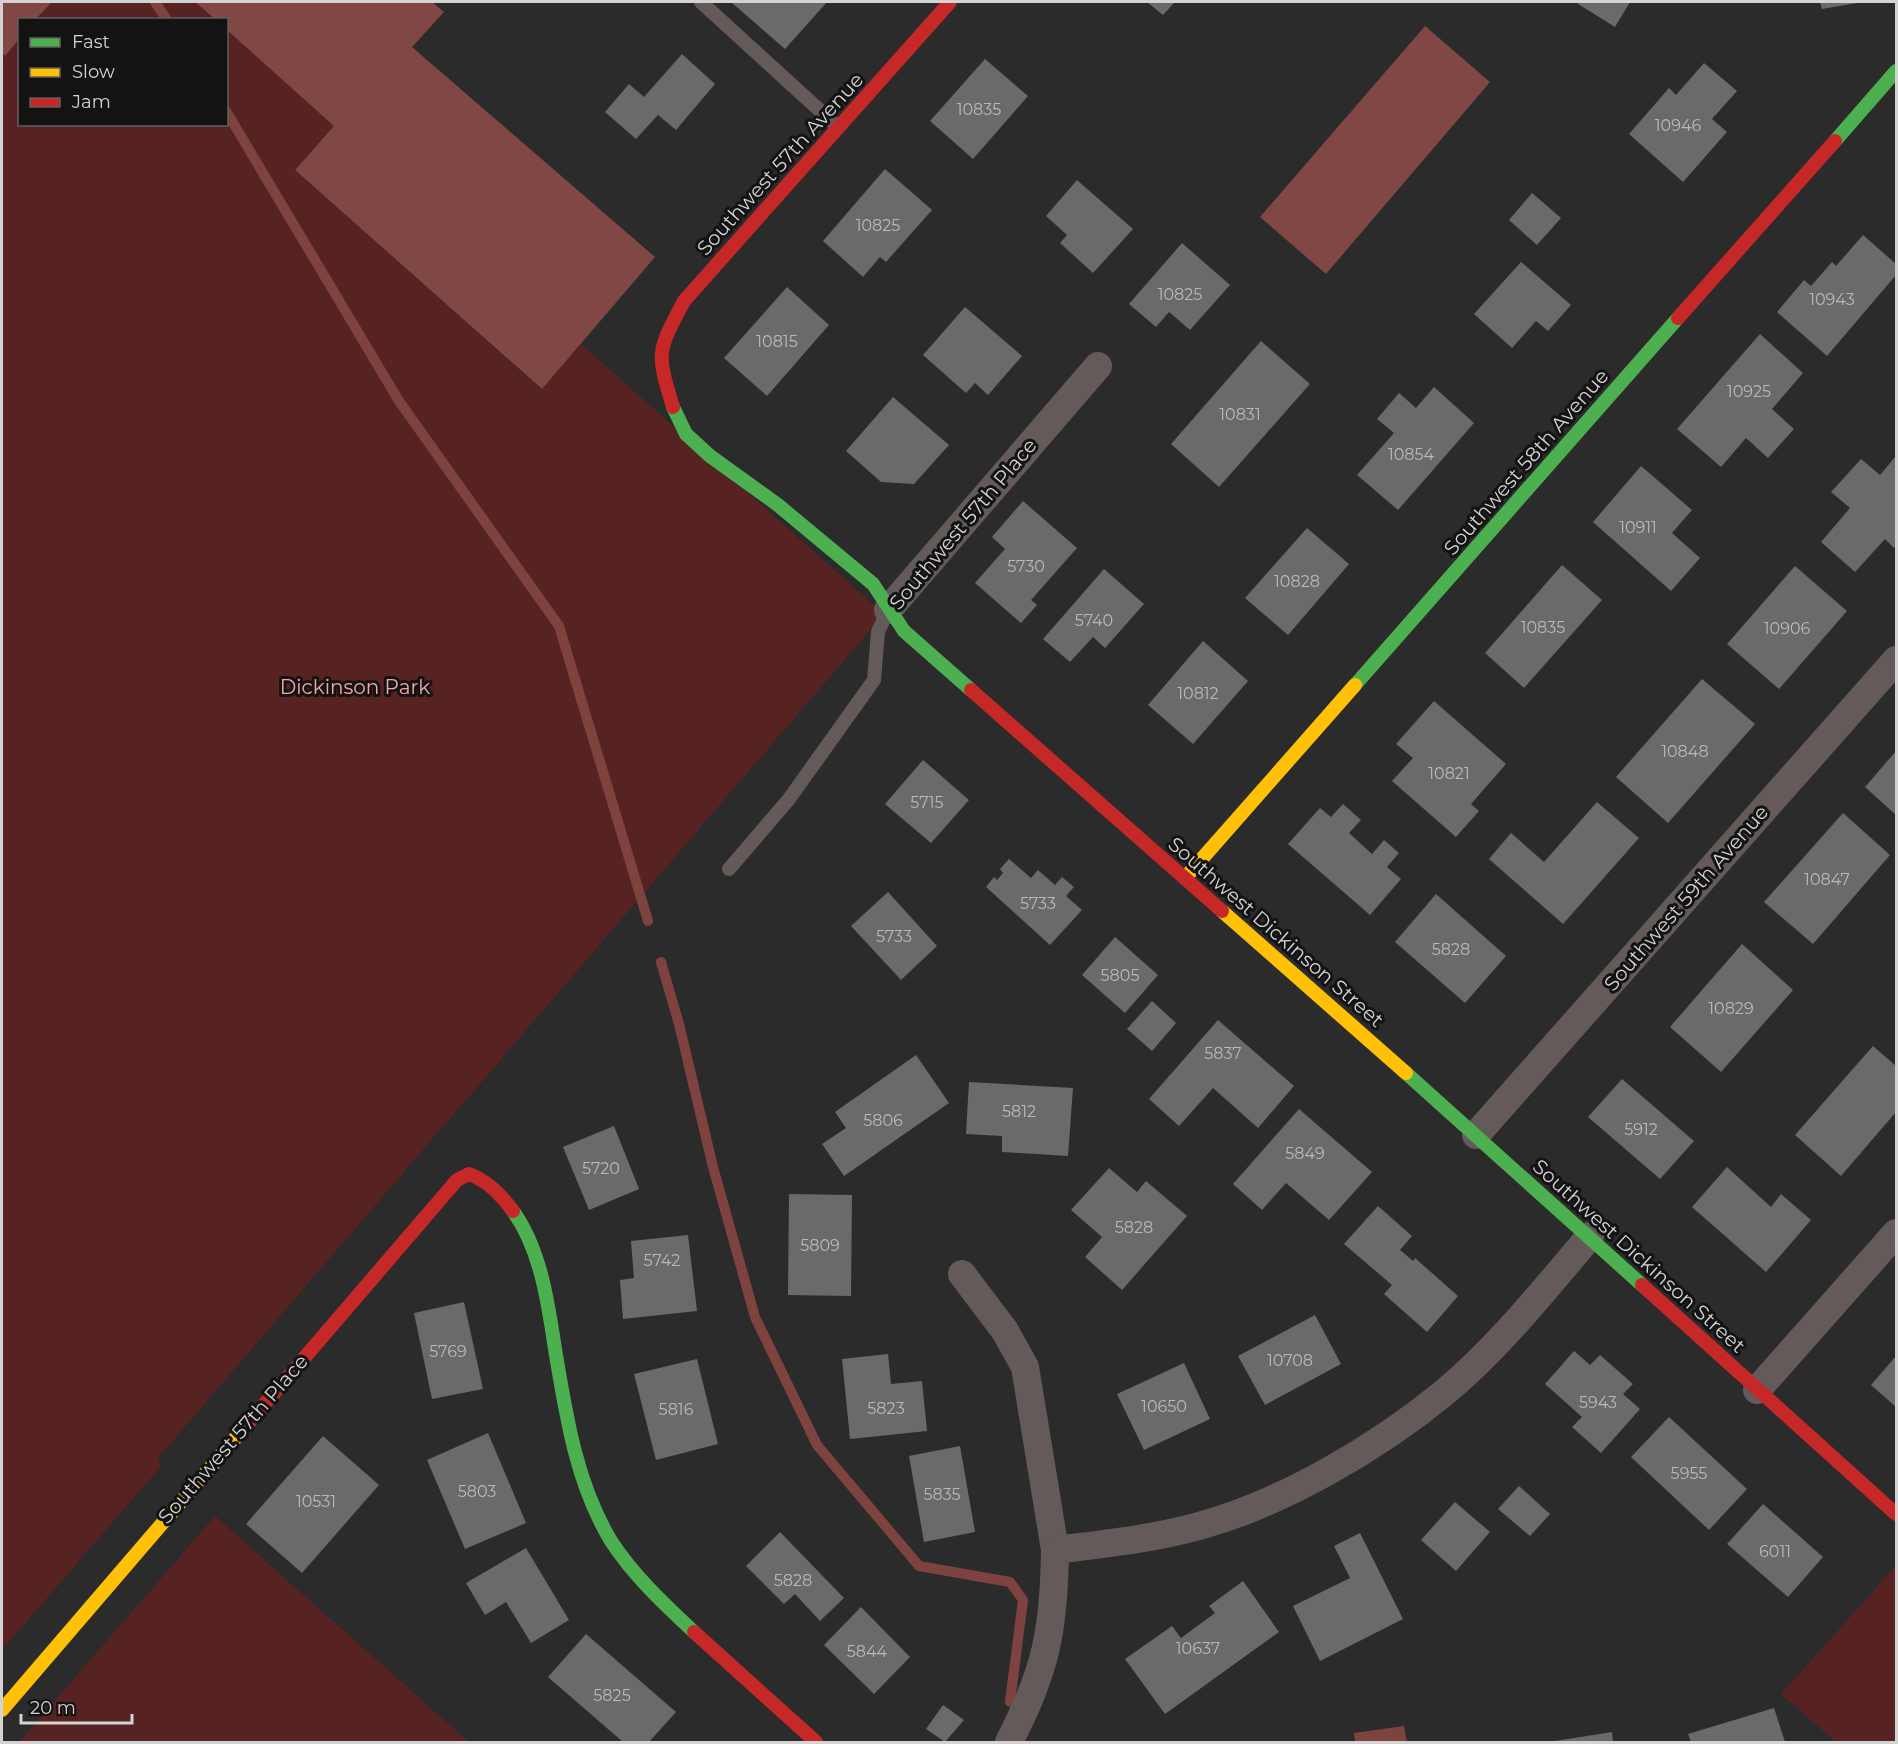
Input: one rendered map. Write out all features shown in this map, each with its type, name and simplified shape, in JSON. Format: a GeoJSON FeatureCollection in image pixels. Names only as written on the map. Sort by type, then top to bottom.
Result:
{"type":"FeatureCollection","features":[{"type":"Feature","properties":{"kind":"street","name":"Southwest 57th Avenue"},"geometry":{"type":"LineString","coordinates":[[660,364],[662,343],[684,301],[950,2]]}},
{"type":"Feature","properties":{"kind":"street","name":"Southwest 58th Avenue"},"geometry":{"type":"LineString","coordinates":[[1185,878],[1896,71]]}},
{"type":"Feature","properties":{"kind":"street","name":"Southwest Dickinson Street"},"geometry":{"type":"LineString","coordinates":[[660,364],[675,414],[696,445],[778,505],[873,584],[904,631],[1590,1236],[1896,1514]]}},
{"type":"Feature","properties":{"kind":"street","name":"Southwest 57th Place"},"geometry":{"type":"LineString","coordinates":[[888,610],[1098,366]]}},
{"type":"Feature","properties":{"kind":"street","name":"Southwest 59th Avenue"},"geometry":{"type":"LineString","coordinates":[[1476,1135],[1896,660]]}},
{"type":"Feature","properties":{"kind":"street","name":"Southwest 57th Place"},"geometry":{"type":"LineString","coordinates":[[2,1710],[457,1180],[469,1174],[481,1179],[512,1208],[531,1240],[574,1441],[590,1499],[622,1558],[656,1597],[816,1743]]}},
{"type":"Feature","properties":{"kind":"street"},"geometry":{"type":"LineString","coordinates":[[1758,1390],[1896,1233]]}},
{"type":"Feature","properties":{"kind":"street"},"geometry":{"type":"LineString","coordinates":[[1055,1550],[1132,1541],[1200,1526],[1309,1481],[1403,1424],[1446,1392],[1524,1313],[1590,1236]]}},
{"type":"Feature","properties":{"kind":"street"},"geometry":{"type":"LineString","coordinates":[[962,1274],[1005,1331],[1025,1367],[1055,1550],[1054,1607],[1047,1650],[1035,1690],[1009,1743]]}},
{"type":"Feature","properties":{"kind":"lane"},"geometry":{"type":"LineString","coordinates":[[701,2],[838,127]]}},
{"type":"Feature","properties":{"kind":"lane","name":"Southwest 57th Place"},"geometry":{"type":"LineString","coordinates":[[729,869],[789,799],[874,680],[878,632],[888,610]]}},
{"type":"Feature","properties":{"kind":"green space"},"geometry":{"type":"Polygon","coordinates":[[[52,2],[195,2],[214,18],[38,18],[52,2]]]}},
{"type":"Feature","properties":{"kind":"green space","name":"Dickinson Park"},"geometry":{"type":"Polygon","coordinates":[[[228,31],[335,126],[295,170],[541,389],[581,344],[884,614],[157,1459],[162,1465],[2,1650],[2,59],[18,40],[18,126],[228,126],[228,31]]]}},
{"type":"Feature","properties":{"kind":"green space"},"geometry":{"type":"Polygon","coordinates":[[[215,1516],[469,1742],[19,1742],[215,1516]]]}},
{"type":"Feature","properties":{"kind":"green space"},"geometry":{"type":"Polygon","coordinates":[[[1894,1568],[1896,1571],[1896,1742],[1836,1742],[1781,1694],[1894,1568]]]}},
{"type":"Feature","properties":{"kind":"shaded area"},"geometry":{"type":"Polygon","coordinates":[[[2,2],[52,2],[37,18],[18,18],[18,40],[5,56],[2,53],[2,2]]]}},
{"type":"Feature","properties":{"kind":"shaded area"},"geometry":{"type":"Polygon","coordinates":[[[195,2],[432,2],[444,12],[412,47],[655,257],[542,389],[295,170],[334,126],[228,31],[228,18],[214,18],[195,2]]]}},
{"type":"Feature","properties":{"kind":"shaded area"},"geometry":{"type":"Polygon","coordinates":[[[1425,26],[1490,82],[1326,274],[1260,217],[1425,26]]]}},
{"type":"Feature","properties":{"kind":"shaded area"},"geometry":{"type":"Polygon","coordinates":[[[1404,1726],[1407,1742],[1355,1742],[1354,1733],[1404,1726]]]}},
{"type":"Feature","properties":{"kind":"building"},"geometry":{"type":"Polygon","coordinates":[[[731,2],[827,2],[785,49],[731,2]]]}},
{"type":"Feature","properties":{"kind":"building"},"geometry":{"type":"Polygon","coordinates":[[[1147,2],[1175,2],[1163,15],[1147,2]]]}},
{"type":"Feature","properties":{"kind":"building"},"geometry":{"type":"Polygon","coordinates":[[[1579,2],[1630,2],[1615,27],[1578,4],[1579,2]]]}},
{"type":"Feature","properties":{"kind":"building"},"geometry":{"type":"Polygon","coordinates":[[[1820,2],[1857,2],[1857,3],[1822,9],[1820,2]]]}},
{"type":"Feature","properties":{"kind":"building"},"geometry":{"type":"Polygon","coordinates":[[[682,54],[715,84],[676,130],[658,115],[636,139],[605,112],[629,84],[644,97],[682,54]]]}},
{"type":"Feature","properties":{"kind":"building"},"geometry":{"type":"Polygon","coordinates":[[[985,59],[1028,96],[973,159],[930,121],[985,59]]]}},
{"type":"Feature","properties":{"kind":"building"},"geometry":{"type":"Polygon","coordinates":[[[1704,63],[1737,91],[1712,119],[1727,132],[1683,182],[1629,134],[1669,88],[1676,95],[1704,63]]]}},
{"type":"Feature","properties":{"kind":"building"},"geometry":{"type":"Polygon","coordinates":[[[885,169],[932,210],[886,262],[880,257],[863,277],[823,241],[885,169]]]}},
{"type":"Feature","properties":{"kind":"building"},"geometry":{"type":"Polygon","coordinates":[[[1077,180],[1133,229],[1093,273],[1060,243],[1067,235],[1046,216],[1077,180]]]}},
{"type":"Feature","properties":{"kind":"building"},"geometry":{"type":"Polygon","coordinates":[[[1532,193],[1561,218],[1537,245],[1509,220],[1532,193]]]}},
{"type":"Feature","properties":{"kind":"building"},"geometry":{"type":"Polygon","coordinates":[[[1863,235],[1896,264],[1896,275],[1827,356],[1777,312],[1804,280],[1811,286],[1832,262],[1836,266],[1863,235]]]}},
{"type":"Feature","properties":{"kind":"building"},"geometry":{"type":"Polygon","coordinates":[[[1182,243],[1230,285],[1190,330],[1169,312],[1156,327],[1129,304],[1182,243]]]}},
{"type":"Feature","properties":{"kind":"building"},"geometry":{"type":"Polygon","coordinates":[[[1521,262],[1571,305],[1548,331],[1536,321],[1512,348],[1474,314],[1521,262]]]}},
{"type":"Feature","properties":{"kind":"building"},"geometry":{"type":"Polygon","coordinates":[[[787,287],[829,325],[767,396],[724,358],[787,287]]]}},
{"type":"Feature","properties":{"kind":"building"},"geometry":{"type":"Polygon","coordinates":[[[965,307],[1022,356],[988,395],[975,383],[966,393],[923,355],[965,307]]]}},
{"type":"Feature","properties":{"kind":"building"},"geometry":{"type":"Polygon","coordinates":[[[1760,334],[1803,373],[1772,409],[1794,429],[1768,458],[1746,438],[1721,467],[1677,429],[1760,334]]]}},
{"type":"Feature","properties":{"kind":"building"},"geometry":{"type":"Polygon","coordinates":[[[1261,341],[1310,384],[1219,487],[1171,444],[1261,341]]]}},
{"type":"Feature","properties":{"kind":"building"},"geometry":{"type":"Polygon","coordinates":[[[1434,387],[1474,423],[1398,510],[1357,475],[1394,433],[1377,419],[1399,393],[1416,408],[1434,387]]]}},
{"type":"Feature","properties":{"kind":"building"},"geometry":{"type":"Polygon","coordinates":[[[893,397],[949,445],[914,484],[881,482],[846,451],[893,397]]]}},
{"type":"Feature","properties":{"kind":"building"},"geometry":{"type":"Polygon","coordinates":[[[1895,457],[1896,545],[1894,548],[1885,539],[1855,572],[1821,542],[1850,508],[1831,492],[1861,459],[1880,475],[1895,457]]]}},
{"type":"Feature","properties":{"kind":"building"},"geometry":{"type":"Polygon","coordinates":[[[1641,466],[1692,510],[1672,533],[1700,558],[1671,591],[1593,522],[1641,466]]]}},
{"type":"Feature","properties":{"kind":"building"},"geometry":{"type":"Polygon","coordinates":[[[1023,501],[1077,548],[1031,600],[1037,605],[1021,623],[975,583],[1005,549],[992,537],[1023,501]]]}},
{"type":"Feature","properties":{"kind":"building"},"geometry":{"type":"Polygon","coordinates":[[[1307,528],[1349,564],[1288,635],[1245,598],[1307,528]]]}},
{"type":"Feature","properties":{"kind":"building"},"geometry":{"type":"Polygon","coordinates":[[[1562,565],[1602,600],[1524,688],[1485,653],[1562,565]]]}},
{"type":"Feature","properties":{"kind":"building"},"geometry":{"type":"Polygon","coordinates":[[[1795,566],[1847,611],[1779,689],[1727,644],[1795,566]]]}},
{"type":"Feature","properties":{"kind":"building"},"geometry":{"type":"Polygon","coordinates":[[[1104,569],[1144,604],[1105,648],[1093,637],[1070,662],[1043,639],[1104,569]]]}},
{"type":"Feature","properties":{"kind":"building"},"geometry":{"type":"Polygon","coordinates":[[[1203,641],[1248,681],[1193,744],[1148,705],[1203,641]]]}},
{"type":"Feature","properties":{"kind":"building"},"geometry":{"type":"Polygon","coordinates":[[[1702,679],[1755,724],[1668,823],[1616,777],[1702,679]]]}},
{"type":"Feature","properties":{"kind":"building"},"geometry":{"type":"Polygon","coordinates":[[[1434,701],[1506,764],[1471,804],[1479,811],[1456,837],[1392,781],[1413,758],[1396,744],[1434,701]]]}},
{"type":"Feature","properties":{"kind":"building"},"geometry":{"type":"Polygon","coordinates":[[[1896,751],[1896,815],[1865,787],[1896,751]]]}},
{"type":"Feature","properties":{"kind":"building"},"geometry":{"type":"Polygon","coordinates":[[[923,760],[969,800],[931,843],[885,804],[923,760]]]}},
{"type":"Feature","properties":{"kind":"building"},"geometry":{"type":"Polygon","coordinates":[[[1597,802],[1639,838],[1563,924],[1489,859],[1511,833],[1544,862],[1597,802]]]}},
{"type":"Feature","properties":{"kind":"building"},"geometry":{"type":"Polygon","coordinates":[[[1343,804],[1361,820],[1349,833],[1372,854],[1384,840],[1399,853],[1387,867],[1401,879],[1370,915],[1288,844],[1320,808],[1331,817],[1343,804]]]}},
{"type":"Feature","properties":{"kind":"building"},"geometry":{"type":"Polygon","coordinates":[[[1843,813],[1890,855],[1813,944],[1764,902],[1843,813]]]}},
{"type":"Feature","properties":{"kind":"building"},"geometry":{"type":"Polygon","coordinates":[[[1009,859],[1031,878],[1038,870],[1055,885],[1062,877],[1074,887],[1066,896],[1082,910],[1050,945],[986,887],[994,877],[997,880],[1003,873],[1000,869],[1009,859]]]}},
{"type":"Feature","properties":{"kind":"building"},"geometry":{"type":"Polygon","coordinates":[[[888,892],[937,946],[901,980],[851,926],[888,892]]]}},
{"type":"Feature","properties":{"kind":"building"},"geometry":{"type":"Polygon","coordinates":[[[1436,894],[1506,956],[1465,1003],[1395,942],[1436,894]]]}},
{"type":"Feature","properties":{"kind":"building"},"geometry":{"type":"Polygon","coordinates":[[[1115,937],[1158,975],[1125,1013],[1082,975],[1115,937]]]}},
{"type":"Feature","properties":{"kind":"building"},"geometry":{"type":"Polygon","coordinates":[[[1742,944],[1793,990],[1721,1072],[1670,1027],[1742,944]]]}},
{"type":"Feature","properties":{"kind":"building"},"geometry":{"type":"Polygon","coordinates":[[[1152,1001],[1176,1023],[1152,1051],[1127,1029],[1152,1001]]]}},
{"type":"Feature","properties":{"kind":"building"},"geometry":{"type":"Polygon","coordinates":[[[1218,1020],[1294,1086],[1258,1128],[1213,1088],[1179,1126],[1149,1099],[1218,1020]]]}},
{"type":"Feature","properties":{"kind":"building"},"geometry":{"type":"Polygon","coordinates":[[[1873,1046],[1896,1066],[1896,1112],[1841,1176],[1795,1135],[1873,1046]]]}},
{"type":"Feature","properties":{"kind":"building"},"geometry":{"type":"Polygon","coordinates":[[[916,1055],[949,1103],[844,1176],[822,1144],[846,1128],[835,1112],[916,1055]]]}},
{"type":"Feature","properties":{"kind":"building"},"geometry":{"type":"Polygon","coordinates":[[[1622,1079],[1694,1141],[1660,1179],[1588,1117],[1622,1079]]]}},
{"type":"Feature","properties":{"kind":"building"},"geometry":{"type":"Polygon","coordinates":[[[969,1082],[1073,1088],[1068,1156],[1002,1152],[1002,1136],[966,1134],[969,1082]]]}},
{"type":"Feature","properties":{"kind":"building"},"geometry":{"type":"Polygon","coordinates":[[[1299,1109],[1372,1172],[1329,1220],[1286,1183],[1262,1210],[1233,1184],[1299,1109]]]}},
{"type":"Feature","properties":{"kind":"building"},"geometry":{"type":"Polygon","coordinates":[[[614,1126],[639,1189],[589,1210],[563,1147],[614,1126]]]}},
{"type":"Feature","properties":{"kind":"building"},"geometry":{"type":"Polygon","coordinates":[[[1727,1167],[1771,1207],[1781,1194],[1811,1220],[1766,1272],[1692,1207],[1727,1167]]]}},
{"type":"Feature","properties":{"kind":"building"},"geometry":{"type":"Polygon","coordinates":[[[1109,1168],[1137,1192],[1146,1181],[1187,1216],[1122,1290],[1085,1257],[1102,1237],[1071,1210],[1109,1168]]]}},
{"type":"Feature","properties":{"kind":"building"},"geometry":{"type":"Polygon","coordinates":[[[789,1194],[852,1195],[851,1296],[788,1295],[789,1194]]]}},
{"type":"Feature","properties":{"kind":"building"},"geometry":{"type":"Polygon","coordinates":[[[1378,1206],[1412,1236],[1400,1250],[1413,1261],[1415,1258],[1458,1296],[1427,1332],[1384,1294],[1392,1285],[1344,1244],[1378,1206]]]}},
{"type":"Feature","properties":{"kind":"building"},"geometry":{"type":"Polygon","coordinates":[[[688,1235],[697,1311],[623,1319],[620,1280],[634,1278],[631,1241],[688,1235]]]}},
{"type":"Feature","properties":{"kind":"building"},"geometry":{"type":"Polygon","coordinates":[[[464,1302],[483,1389],[432,1399],[414,1313],[464,1302]]]}},
{"type":"Feature","properties":{"kind":"building"},"geometry":{"type":"Polygon","coordinates":[[[1315,1315],[1341,1364],[1265,1405],[1238,1356],[1315,1315]]]}},
{"type":"Feature","properties":{"kind":"building"},"geometry":{"type":"Polygon","coordinates":[[[1574,1351],[1590,1365],[1600,1355],[1633,1384],[1623,1394],[1640,1409],[1601,1453],[1572,1427],[1582,1417],[1545,1384],[1574,1351]]]}},
{"type":"Feature","properties":{"kind":"building"},"geometry":{"type":"Polygon","coordinates":[[[888,1354],[891,1384],[922,1381],[927,1431],[850,1439],[842,1359],[888,1354]]]}},
{"type":"Feature","properties":{"kind":"building"},"geometry":{"type":"Polygon","coordinates":[[[1896,1356],[1896,1407],[1871,1385],[1896,1356]]]}},
{"type":"Feature","properties":{"kind":"building"},"geometry":{"type":"Polygon","coordinates":[[[697,1359],[718,1444],[656,1460],[634,1374],[697,1359]]]}},
{"type":"Feature","properties":{"kind":"building"},"geometry":{"type":"Polygon","coordinates":[[[1184,1363],[1210,1419],[1144,1450],[1117,1394],[1184,1363]]]}},
{"type":"Feature","properties":{"kind":"building"},"geometry":{"type":"Polygon","coordinates":[[[1669,1417],[1747,1489],[1709,1530],[1631,1457],[1669,1417]]]}},
{"type":"Feature","properties":{"kind":"building"},"geometry":{"type":"Polygon","coordinates":[[[488,1433],[526,1523],[465,1549],[427,1460],[488,1433]]]}},
{"type":"Feature","properties":{"kind":"building"},"geometry":{"type":"Polygon","coordinates":[[[323,1436],[379,1485],[302,1573],[246,1524],[323,1436]]]}},
{"type":"Feature","properties":{"kind":"building"},"geometry":{"type":"Polygon","coordinates":[[[960,1446],[975,1532],[924,1542],[909,1456],[960,1446]]]}},
{"type":"Feature","properties":{"kind":"building"},"geometry":{"type":"Polygon","coordinates":[[[1519,1486],[1550,1514],[1530,1536],[1498,1509],[1519,1486]]]}},
{"type":"Feature","properties":{"kind":"building"},"geometry":{"type":"Polygon","coordinates":[[[1455,1502],[1490,1532],[1456,1571],[1421,1540],[1455,1502]]]}},
{"type":"Feature","properties":{"kind":"building"},"geometry":{"type":"Polygon","coordinates":[[[1763,1504],[1823,1557],[1788,1597],[1727,1544],[1763,1504]]]}},
{"type":"Feature","properties":{"kind":"building"},"geometry":{"type":"Polygon","coordinates":[[[780,1532],[844,1598],[820,1621],[795,1594],[784,1604],[746,1566],[780,1532]]]}},
{"type":"Feature","properties":{"kind":"building"},"geometry":{"type":"Polygon","coordinates":[[[1360,1533],[1403,1619],[1320,1661],[1293,1606],[1350,1578],[1334,1546],[1360,1533]]]}},
{"type":"Feature","properties":{"kind":"building"},"geometry":{"type":"Polygon","coordinates":[[[526,1548],[569,1620],[531,1643],[506,1602],[485,1615],[466,1583],[526,1548]]]}},
{"type":"Feature","properties":{"kind":"building"},"geometry":{"type":"Polygon","coordinates":[[[1243,1581],[1279,1632],[1165,1714],[1125,1659],[1172,1626],[1181,1638],[1215,1613],[1209,1606],[1243,1581]]]}},
{"type":"Feature","properties":{"kind":"building"},"geometry":{"type":"Polygon","coordinates":[[[861,1607],[910,1657],[874,1694],[824,1645],[861,1607]]]}},
{"type":"Feature","properties":{"kind":"building"},"geometry":{"type":"Polygon","coordinates":[[[586,1634],[676,1712],[649,1742],[623,1742],[548,1677],[586,1634]]]}},
{"type":"Feature","properties":{"kind":"building"},"geometry":{"type":"Polygon","coordinates":[[[943,1705],[964,1720],[945,1742],[926,1729],[943,1705]]]}},
{"type":"Feature","properties":{"kind":"building"},"geometry":{"type":"Polygon","coordinates":[[[1774,1708],[1785,1742],[1691,1742],[1688,1734],[1774,1708]]]}},
{"type":"Feature","properties":{"kind":"building"},"geometry":{"type":"Polygon","coordinates":[[[1612,1732],[1613,1742],[1555,1742],[1555,1741],[1612,1732]]]}},
{"type":"Feature","properties":{"kind":"waterway"},"geometry":{"type":"LineString","coordinates":[[155,2],[166,18]]}},
{"type":"Feature","properties":{"kind":"waterway"},"geometry":{"type":"LineString","coordinates":[[228,114],[399,401],[559,626],[648,921]]}},
{"type":"Feature","properties":{"kind":"waterway"},"geometry":{"type":"LineString","coordinates":[[661,962],[679,1024],[713,1167],[755,1317],[817,1445],[919,1566],[1010,1582],[1023,1600],[1010,1702]]}},
{"type":"Feature","properties":{"kind":"traffic: fast"},"geometry":{"type":"LineString","coordinates":[[1835,141],[1896,71]]}},
{"type":"Feature","properties":{"kind":"traffic: fast"},"geometry":{"type":"LineString","coordinates":[[1355,685],[1678,318]]}},
{"type":"Feature","properties":{"kind":"traffic: fast"},"geometry":{"type":"LineString","coordinates":[[673,407],[686,434],[710,456],[778,505],[873,584],[904,631],[971,690]]}},
{"type":"Feature","properties":{"kind":"traffic: fast"},"geometry":{"type":"LineString","coordinates":[[1406,1073],[1642,1285]]}},
{"type":"Feature","properties":{"kind":"traffic: fast"},"geometry":{"type":"LineString","coordinates":[[513,1211],[523,1226],[542,1277],[568,1423],[589,1496],[611,1541],[629,1566],[649,1589],[694,1632]]}},
{"type":"Feature","properties":{"kind":"traffic: slow"},"geometry":{"type":"LineString","coordinates":[[1185,878],[1355,685]]}},
{"type":"Feature","properties":{"kind":"traffic: slow"},"geometry":{"type":"LineString","coordinates":[[1222,911],[1406,1073]]}},
{"type":"Feature","properties":{"kind":"traffic: slow"},"geometry":{"type":"LineString","coordinates":[[2,1710],[245,1427]]}},
{"type":"Feature","properties":{"kind":"traffic: jam"},"geometry":{"type":"LineString","coordinates":[[673,407],[664,374],[662,352],[668,332],[684,301],[950,2]]}},
{"type":"Feature","properties":{"kind":"traffic: jam"},"geometry":{"type":"LineString","coordinates":[[1678,318],[1835,141]]}},
{"type":"Feature","properties":{"kind":"traffic: jam"},"geometry":{"type":"LineString","coordinates":[[971,690],[1222,911]]}},
{"type":"Feature","properties":{"kind":"traffic: jam"},"geometry":{"type":"LineString","coordinates":[[245,1427],[457,1180],[469,1174],[482,1180],[494,1189],[513,1211]]}},
{"type":"Feature","properties":{"kind":"traffic: jam"},"geometry":{"type":"LineString","coordinates":[[1642,1285],[1896,1514]]}},
{"type":"Feature","properties":{"kind":"traffic: jam"},"geometry":{"type":"LineString","coordinates":[[694,1632],[816,1742]]}}]}
